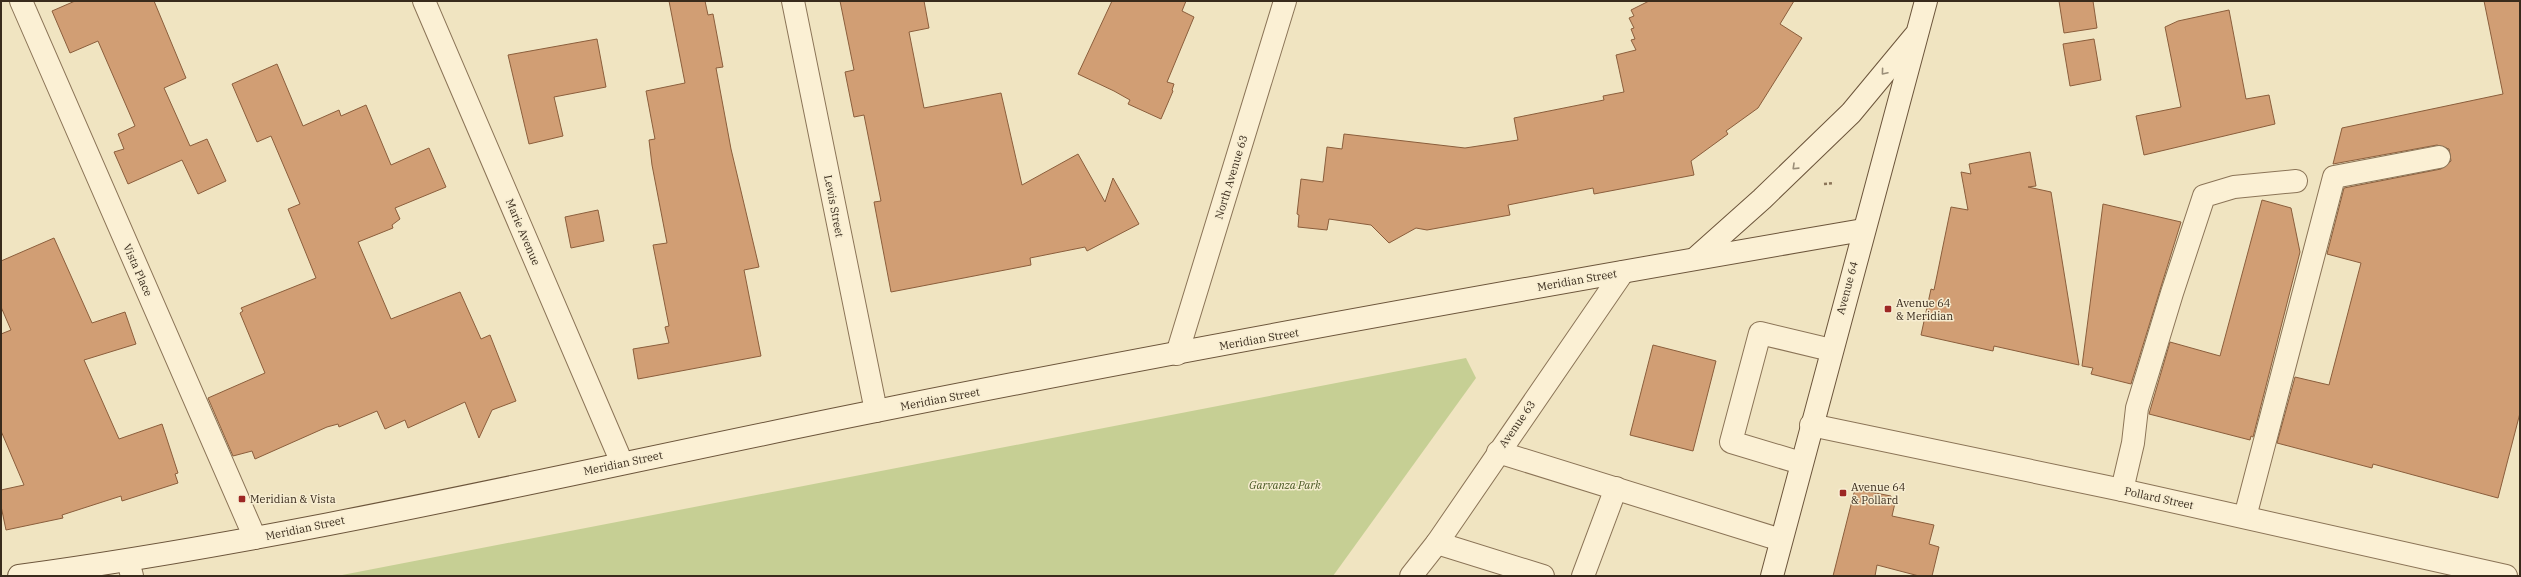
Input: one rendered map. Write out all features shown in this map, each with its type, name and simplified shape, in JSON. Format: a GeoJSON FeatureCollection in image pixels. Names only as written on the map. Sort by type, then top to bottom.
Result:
{"type":"FeatureCollection","features":[{"type":"Feature","properties":{"kind":"street","name":"Vista Place"},"geometry":{"type":"LineString","coordinates":[[21,1],[255,538]]}},
{"type":"Feature","properties":{"kind":"street","name":"Marie Avenue"},"geometry":{"type":"LineString","coordinates":[[424,1],[622,463]]}},
{"type":"Feature","properties":{"kind":"street","name":"Lewis Street"},"geometry":{"type":"LineString","coordinates":[[793,1],[876,411]]}},
{"type":"Feature","properties":{"kind":"street","name":"North Avenue 63"},"geometry":{"type":"LineString","coordinates":[[1177,354],[1285,1]]}},
{"type":"Feature","properties":{"kind":"street","name":"Avenue 64"},"geometry":{"type":"LineString","coordinates":[[1772,576],[1810,425],[1926,1]]}},
{"type":"Feature","properties":{"kind":"street"},"geometry":{"type":"LineString","coordinates":[[1697,257],[1762,199],[1851,112],[1918,32]]}},
{"type":"Feature","properties":{"kind":"street"},"geometry":{"type":"LineString","coordinates":[[2245,517],[2334,177],[2439,157]]}},
{"type":"Feature","properties":{"kind":"street"},"geometry":{"type":"LineString","coordinates":[[2122,490],[2133,443],[2137,408],[2172,293],[2204,196],[2234,187],[2296,181]]}},
{"type":"Feature","properties":{"kind":"street","name":"Meridian Street"},"geometry":{"type":"LineString","coordinates":[[19,576],[130,568],[255,538],[876,411],[1624,272],[1697,257],[1863,230]]}},
{"type":"Feature","properties":{"kind":"street","name":"Avenue 63"},"geometry":{"type":"LineString","coordinates":[[1411,576],[1437,542],[1624,272]]}},
{"type":"Feature","properties":{"kind":"street"},"geometry":{"type":"LineString","coordinates":[[1801,463],[1731,442],[1744,391],[1760,333],[1831,350]]}},
{"type":"Feature","properties":{"kind":"street","name":"Pollard Street"},"geometry":{"type":"LineString","coordinates":[[1810,425],[2122,490],[2506,576]]}},
{"type":"Feature","properties":{"kind":"street"},"geometry":{"type":"LineString","coordinates":[[1498,452],[1781,540]]}},
{"type":"Feature","properties":{"kind":"street"},"geometry":{"type":"LineString","coordinates":[[1583,576],[1616,488]]}},
{"type":"Feature","properties":{"kind":"street"},"geometry":{"type":"LineString","coordinates":[[1437,542],[1543,576]]}},
{"type":"Feature","properties":{"kind":"green space","name":"Garvanza Park"},"geometry":{"type":"Polygon","coordinates":[[[1466,358],[1476,378],[1333,576],[337,576],[1466,358]]]}},
{"type":"Feature","properties":{"kind":"building"},"geometry":{"type":"Polygon","coordinates":[[[75,1],[154,1],[186,78],[164,88],[190,146],[207,139],[226,181],[198,194],[182,160],[128,184],[114,152],[124,149],[118,134],[135,126],[98,41],[70,53],[52,11],[75,1]]]}},
{"type":"Feature","properties":{"kind":"building"},"geometry":{"type":"Polygon","coordinates":[[[669,1],[705,1],[708,15],[713,14],[723,67],[716,68],[731,149],[759,267],[744,270],[761,356],[638,379],[633,349],[669,343],[665,327],[669,326],[653,245],[667,243],[652,165],[649,140],[655,139],[646,91],[685,83],[669,1]]]}},
{"type":"Feature","properties":{"kind":"building"},"geometry":{"type":"Polygon","coordinates":[[[840,1],[924,1],[929,28],[909,32],[924,108],[1001,93],[1022,185],[1078,154],[1105,202],[1113,178],[1139,224],[1087,251],[1085,247],[1030,258],[1031,265],[891,292],[874,202],[881,201],[864,115],[854,117],[845,72],[854,70],[840,1]]]}},
{"type":"Feature","properties":{"kind":"building"},"geometry":{"type":"Polygon","coordinates":[[[1112,1],[1186,1],[1182,11],[1194,17],[1167,82],[1174,84],[1173,91],[1161,119],[1128,104],[1130,100],[1078,74],[1112,1]]]}},
{"type":"Feature","properties":{"kind":"building"},"geometry":{"type":"Polygon","coordinates":[[[1649,1],[1794,1],[1780,24],[1802,38],[1758,108],[1726,131],[1728,134],[1691,161],[1694,175],[1594,194],[1593,188],[1508,205],[1510,215],[1427,230],[1416,228],[1389,243],[1371,225],[1329,219],[1327,230],[1298,227],[1299,215],[1297,214],[1301,179],[1323,182],[1327,147],[1342,149],[1344,134],[1465,148],[1518,140],[1514,118],[1604,100],[1603,96],[1624,92],[1616,55],[1636,50],[1631,40],[1635,39],[1631,29],[1634,28],[1629,18],[1634,16],[1631,10],[1649,1]]]}},
{"type":"Feature","properties":{"kind":"building"},"geometry":{"type":"Polygon","coordinates":[[[2059,1],[2093,1],[2097,28],[2064,33],[2059,1]]]}},
{"type":"Feature","properties":{"kind":"building"},"geometry":{"type":"Polygon","coordinates":[[[2484,1],[2520,1],[2520,413],[2498,498],[2373,464],[2372,468],[2277,443],[2295,377],[2329,385],[2361,263],[2327,254],[2344,188],[2441,169],[2451,161],[2449,149],[2437,145],[2333,164],[2342,128],[2503,94],[2484,1]]]}},
{"type":"Feature","properties":{"kind":"building"},"geometry":{"type":"Polygon","coordinates":[[[2229,10],[2246,99],[2269,95],[2275,124],[2144,155],[2136,116],[2181,107],[2165,27],[2178,21],[2229,10]]]}},
{"type":"Feature","properties":{"kind":"building"},"geometry":{"type":"Polygon","coordinates":[[[597,39],[606,87],[554,97],[563,136],[529,144],[508,55],[597,39]]]}},
{"type":"Feature","properties":{"kind":"building"},"geometry":{"type":"Polygon","coordinates":[[[2094,39],[2101,80],[2070,86],[2063,44],[2094,39]]]}},
{"type":"Feature","properties":{"kind":"building"},"geometry":{"type":"Polygon","coordinates":[[[277,64],[303,126],[339,110],[341,116],[366,105],[391,165],[429,148],[446,187],[395,208],[400,219],[392,225],[393,228],[358,242],[391,319],[460,292],[481,339],[490,335],[516,401],[492,410],[479,438],[465,402],[408,428],[405,420],[385,429],[377,411],[339,427],[338,424],[327,427],[255,459],[252,451],[233,456],[208,398],[265,373],[240,313],[243,311],[241,308],[316,278],[288,209],[300,204],[271,136],[257,142],[232,84],[277,64]]]}},
{"type":"Feature","properties":{"kind":"building"},"geometry":{"type":"Polygon","coordinates":[[[2030,152],[2036,186],[2028,187],[2051,192],[2079,365],[1994,346],[1993,351],[1921,335],[1931,289],[1934,290],[1951,207],[1968,210],[1961,172],[1971,174],[1969,164],[2030,152]]]}},
{"type":"Feature","properties":{"kind":"building"},"geometry":{"type":"Polygon","coordinates":[[[2262,200],[2291,208],[2300,252],[2253,437],[2251,436],[2250,440],[2149,414],[2170,342],[2220,356],[2262,200]]]}},
{"type":"Feature","properties":{"kind":"building"},"geometry":{"type":"Polygon","coordinates":[[[2103,204],[2181,222],[2131,384],[2091,374],[2093,368],[2082,366],[2103,204]]]}},
{"type":"Feature","properties":{"kind":"building"},"geometry":{"type":"Polygon","coordinates":[[[598,210],[604,241],[571,248],[565,217],[598,210]]]}},
{"type":"Feature","properties":{"kind":"building"},"geometry":{"type":"Polygon","coordinates":[[[54,238],[92,323],[125,312],[136,344],[84,360],[119,439],[162,424],[178,473],[175,474],[178,483],[122,501],[121,496],[62,515],[63,518],[6,530],[1,506],[1,490],[24,485],[1,431],[1,334],[11,330],[1,307],[1,261],[54,238]]]}},
{"type":"Feature","properties":{"kind":"building"},"geometry":{"type":"Polygon","coordinates":[[[1653,345],[1716,361],[1693,451],[1630,435],[1653,345]]]}},
{"type":"Feature","properties":{"kind":"building"},"geometry":{"type":"Polygon","coordinates":[[[1855,489],[1891,496],[1890,502],[1895,503],[1892,516],[1934,525],[1929,544],[1939,547],[1932,576],[1919,576],[1877,565],[1875,576],[1833,576],[1855,489]]]}},
{"type":"Feature","properties":{"kind":"place","name":"Avenue 64 & Meridian"},"geometry":{"type":"Point","coordinates":[1888,309]}},
{"type":"Feature","properties":{"kind":"place","name":"Avenue 64 & Pollard"},"geometry":{"type":"Point","coordinates":[1843,493]}},
{"type":"Feature","properties":{"kind":"place","name":"Meridian & Vista"},"geometry":{"type":"Point","coordinates":[242,499]}}]}
